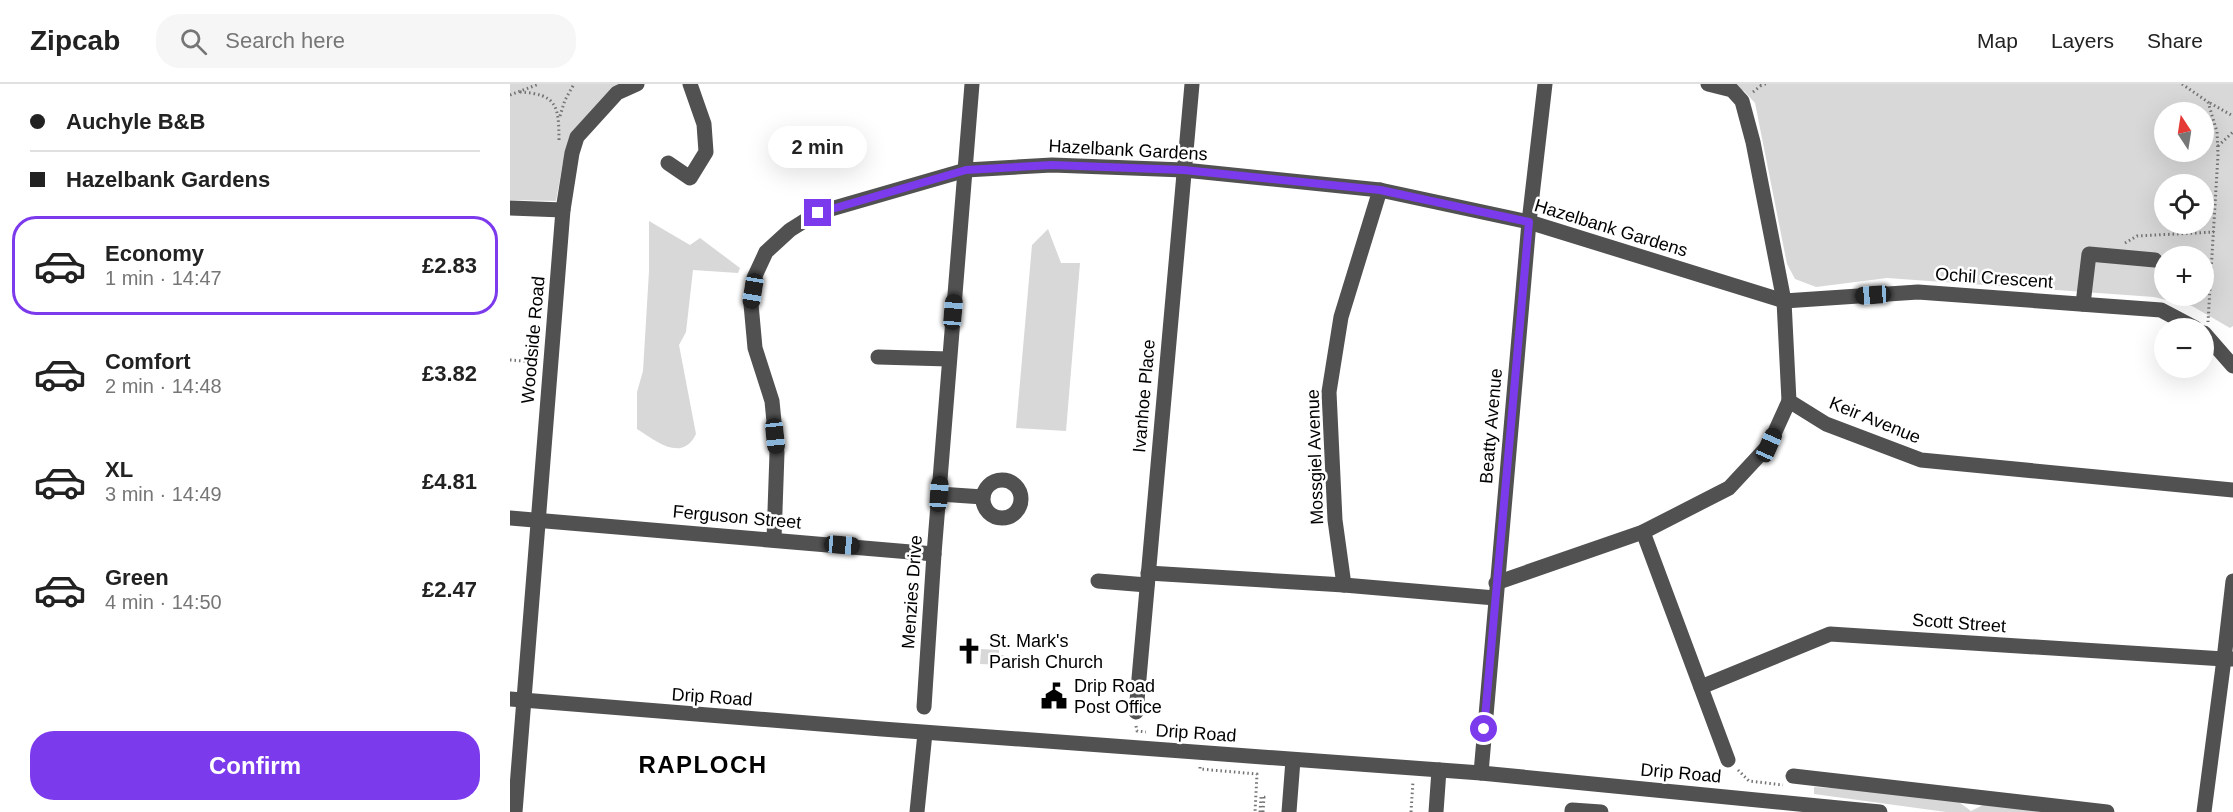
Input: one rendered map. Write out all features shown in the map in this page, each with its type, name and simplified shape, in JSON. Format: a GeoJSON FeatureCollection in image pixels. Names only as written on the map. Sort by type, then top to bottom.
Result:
{"type":"FeatureCollection","features":[{"type":"Feature","properties":{"kind":"street","name":"Woodside Road"},"geometry":{"type":"LineString","coordinates":[[514,811],[517,699],[538,520],[563,210],[572,153],[577,137],[616,93],[637,84]]}},
{"type":"Feature","properties":{"kind":"street"},"geometry":{"type":"LineString","coordinates":[[668,163],[690,177],[706,152],[704,124],[690,84]]}},
{"type":"Feature","properties":{"kind":"street","name":"Menzies Drive"},"geometry":{"type":"LineString","coordinates":[[924,707],[949,359],[972,84]]}},
{"type":"Feature","properties":{"kind":"street","name":"Ivanhoe Place"},"geometry":{"type":"LineString","coordinates":[[1136,712],[1192,84]]}},
{"type":"Feature","properties":{"kind":"street","name":"Beatty Avenue"},"geometry":{"type":"LineString","coordinates":[[1480,773],[1529,222],[1545,84]]}},
{"type":"Feature","properties":{"kind":"street"},"geometry":{"type":"LineString","coordinates":[[1098,581],[1148,579],[1495,591],[1643,532],[1729,488],[1769,445],[1789,401],[1784,301],[1753,142],[1742,101],[1732,90],[1708,84]]}},
{"type":"Feature","properties":{"kind":"street","name":"Hazelbank Gardens"},"geometry":{"type":"LineString","coordinates":[[774,539],[777,453],[772,401],[755,348],[751,304],[754,278],[766,252],[790,230],[818,213],[966,170],[1052,165],[1184,170],[1380,190],[1529,222],[1784,301]]}},
{"type":"Feature","properties":{"kind":"street","name":"Mossgiel Avenue"},"geometry":{"type":"LineString","coordinates":[[1344,585],[1335,520],[1329,392],[1341,317],[1380,190]]}},
{"type":"Feature","properties":{"kind":"street"},"geometry":{"type":"LineString","coordinates":[[510,208],[563,210]]}},
{"type":"Feature","properties":{"kind":"street"},"geometry":{"type":"LineString","coordinates":[[2083,304],[2089,254],[2154,260]]}},
{"type":"Feature","properties":{"kind":"street","name":"Ochil Crescent"},"geometry":{"type":"LineString","coordinates":[[1784,301],[1918,292],[2161,310],[2176,318]]}},
{"type":"Feature","properties":{"kind":"street","name":"Ochil Crescent"},"geometry":{"type":"LineString","coordinates":[[2214,346],[2233,366]]}},
{"type":"Feature","properties":{"kind":"street"},"geometry":{"type":"LineString","coordinates":[[878,357],[949,359]]}},
{"type":"Feature","properties":{"kind":"street","name":"Keir Avenue"},"geometry":{"type":"LineString","coordinates":[[1789,401],[1826,424],[1921,459],[2233,490]]}},
{"type":"Feature","properties":{"kind":"street"},"geometry":{"type":"LineString","coordinates":[[939,494],[982,497]]}},
{"type":"Feature","properties":{"kind":"street","name":"Ferguson Street"},"geometry":{"type":"LineString","coordinates":[[510,518],[934,554]]}},
{"type":"Feature","properties":{"kind":"street"},"geometry":{"type":"LineString","coordinates":[[1643,532],[1728,760]]}},
{"type":"Feature","properties":{"kind":"street"},"geometry":{"type":"LineString","coordinates":[[2204,812],[2229,659],[2233,580]]}},
{"type":"Feature","properties":{"kind":"street","name":"Scott Street"},"geometry":{"type":"LineString","coordinates":[[1701,687],[1830,634],[2229,659]]}},
{"type":"Feature","properties":{"kind":"street","name":"Drip Road"},"geometry":{"type":"LineString","coordinates":[[517,699],[925,733],[1480,773],[1880,812]]}},
{"type":"Feature","properties":{"kind":"street"},"geometry":{"type":"LineString","coordinates":[[916,812],[925,733]]}},
{"type":"Feature","properties":{"kind":"street"},"geometry":{"type":"LineString","coordinates":[[1289,812],[1293,760]]}},
{"type":"Feature","properties":{"kind":"street"},"geometry":{"type":"LineString","coordinates":[[1436,812],[1439,770]]}},
{"type":"Feature","properties":{"kind":"street"},"geometry":{"type":"LineString","coordinates":[[1788,781],[2107,812]]}},
{"type":"Feature","properties":{"kind":"street"},"geometry":{"type":"LineString","coordinates":[[1572,812],[1572,810],[1601,812]]}},
{"type":"Feature","properties":{"kind":"path"},"geometry":{"type":"LineString","coordinates":[[510,95],[539,84]]}},
{"type":"Feature","properties":{"kind":"path"},"geometry":{"type":"LineString","coordinates":[[572,153],[559,147],[560,118],[565,100],[574,84]]}},
{"type":"Feature","properties":{"kind":"path"},"geometry":{"type":"LineString","coordinates":[[1760,84],[1769,84]]}},
{"type":"Feature","properties":{"kind":"path"},"geometry":{"type":"LineString","coordinates":[[2182,84],[2208,102]]}},
{"type":"Feature","properties":{"kind":"path"},"geometry":{"type":"LineString","coordinates":[[520,92],[544,95],[555,105],[560,118]]}},
{"type":"Feature","properties":{"kind":"path"},"geometry":{"type":"LineString","coordinates":[[2214,105],[2233,116]]}},
{"type":"Feature","properties":{"kind":"path"},"geometry":{"type":"LineString","coordinates":[[2214,122],[2218,146],[2214,232]]}},
{"type":"Feature","properties":{"kind":"path"},"geometry":{"type":"LineString","coordinates":[[2218,146],[2233,132]]}},
{"type":"Feature","properties":{"kind":"path"},"geometry":{"type":"LineString","coordinates":[[2115,256],[2124,243],[2138,236],[2176,234]]}},
{"type":"Feature","properties":{"kind":"path"},"geometry":{"type":"LineString","coordinates":[[2209,318],[2214,234]]}},
{"type":"Feature","properties":{"kind":"path"},"geometry":{"type":"LineString","coordinates":[[510,360],[550,363]]}},
{"type":"Feature","properties":{"kind":"path"},"geometry":{"type":"LineString","coordinates":[[1202,753],[1200,769],[1257,774],[1255,812]]}},
{"type":"Feature","properties":{"kind":"path"},"geometry":{"type":"LineString","coordinates":[[1728,760],[1749,781],[1788,781]]}},
{"type":"Feature","properties":{"kind":"path"},"geometry":{"type":"LineString","coordinates":[[1411,812],[1414,769]]}},
{"type":"Feature","properties":{"kind":"shaded area"},"geometry":{"type":"Polygon","coordinates":[[[510,84],[628,84],[563,162],[556,201],[510,200],[510,84]]]}},
{"type":"Feature","properties":{"kind":"shaded area"},"geometry":{"type":"Polygon","coordinates":[[[1723,84],[2233,84],[2233,326],[2230,328],[2192,306],[2214,306],[2214,246],[2154,246],[2154,297],[1887,278],[1816,287],[1795,279],[1787,264],[1755,103],[1744,91],[1723,84]]]}},
{"type":"Feature","properties":{"kind":"shaded area"},"geometry":{"type":"Polygon","coordinates":[[[649,221],[690,245],[700,238],[740,268],[738,273],[693,270],[686,332],[679,345],[696,434],[684,447],[668,447],[660,444],[637,429],[637,392],[643,371],[649,271],[649,221]]]}},
{"type":"Feature","properties":{"kind":"shaded area"},"geometry":{"type":"Polygon","coordinates":[[[1048,229],[1061,263],[1080,263],[1066,431],[1016,428],[1032,245],[1048,229]]]}},
{"type":"Feature","properties":{"kind":"shaded area"},"geometry":{"type":"Polygon","coordinates":[[[981,649],[999,650],[999,655],[1004,655],[1003,665],[980,664],[981,649]]]}},
{"type":"Feature","properties":{"kind":"shaded area"},"geometry":{"type":"Polygon","coordinates":[[[1814,787],[1932,794],[1959,802],[1971,811],[1987,803],[2056,812],[1946,812],[1814,794],[1814,787]]]}},
{"type":"Feature","properties":{"kind":"place","name":"St. Mark's Parish Church"},"geometry":{"type":"Point","coordinates":[969,651]}},
{"type":"Feature","properties":{"kind":"place","name":"Drip Road Post Office"},"geometry":{"type":"Point","coordinates":[1054,696]}},
{"type":"Feature","properties":{"kind":"district","name":"RAPLOCH"},"geometry":{"type":"Point","coordinates":[703,764]}},
{"type":"Feature","properties":{"kind":"route"},"geometry":{"type":"LineString","coordinates":[[818,213],[966,170],[1052,165],[1184,170],[1380,190],[1529,222],[1484,729]]}}]}
